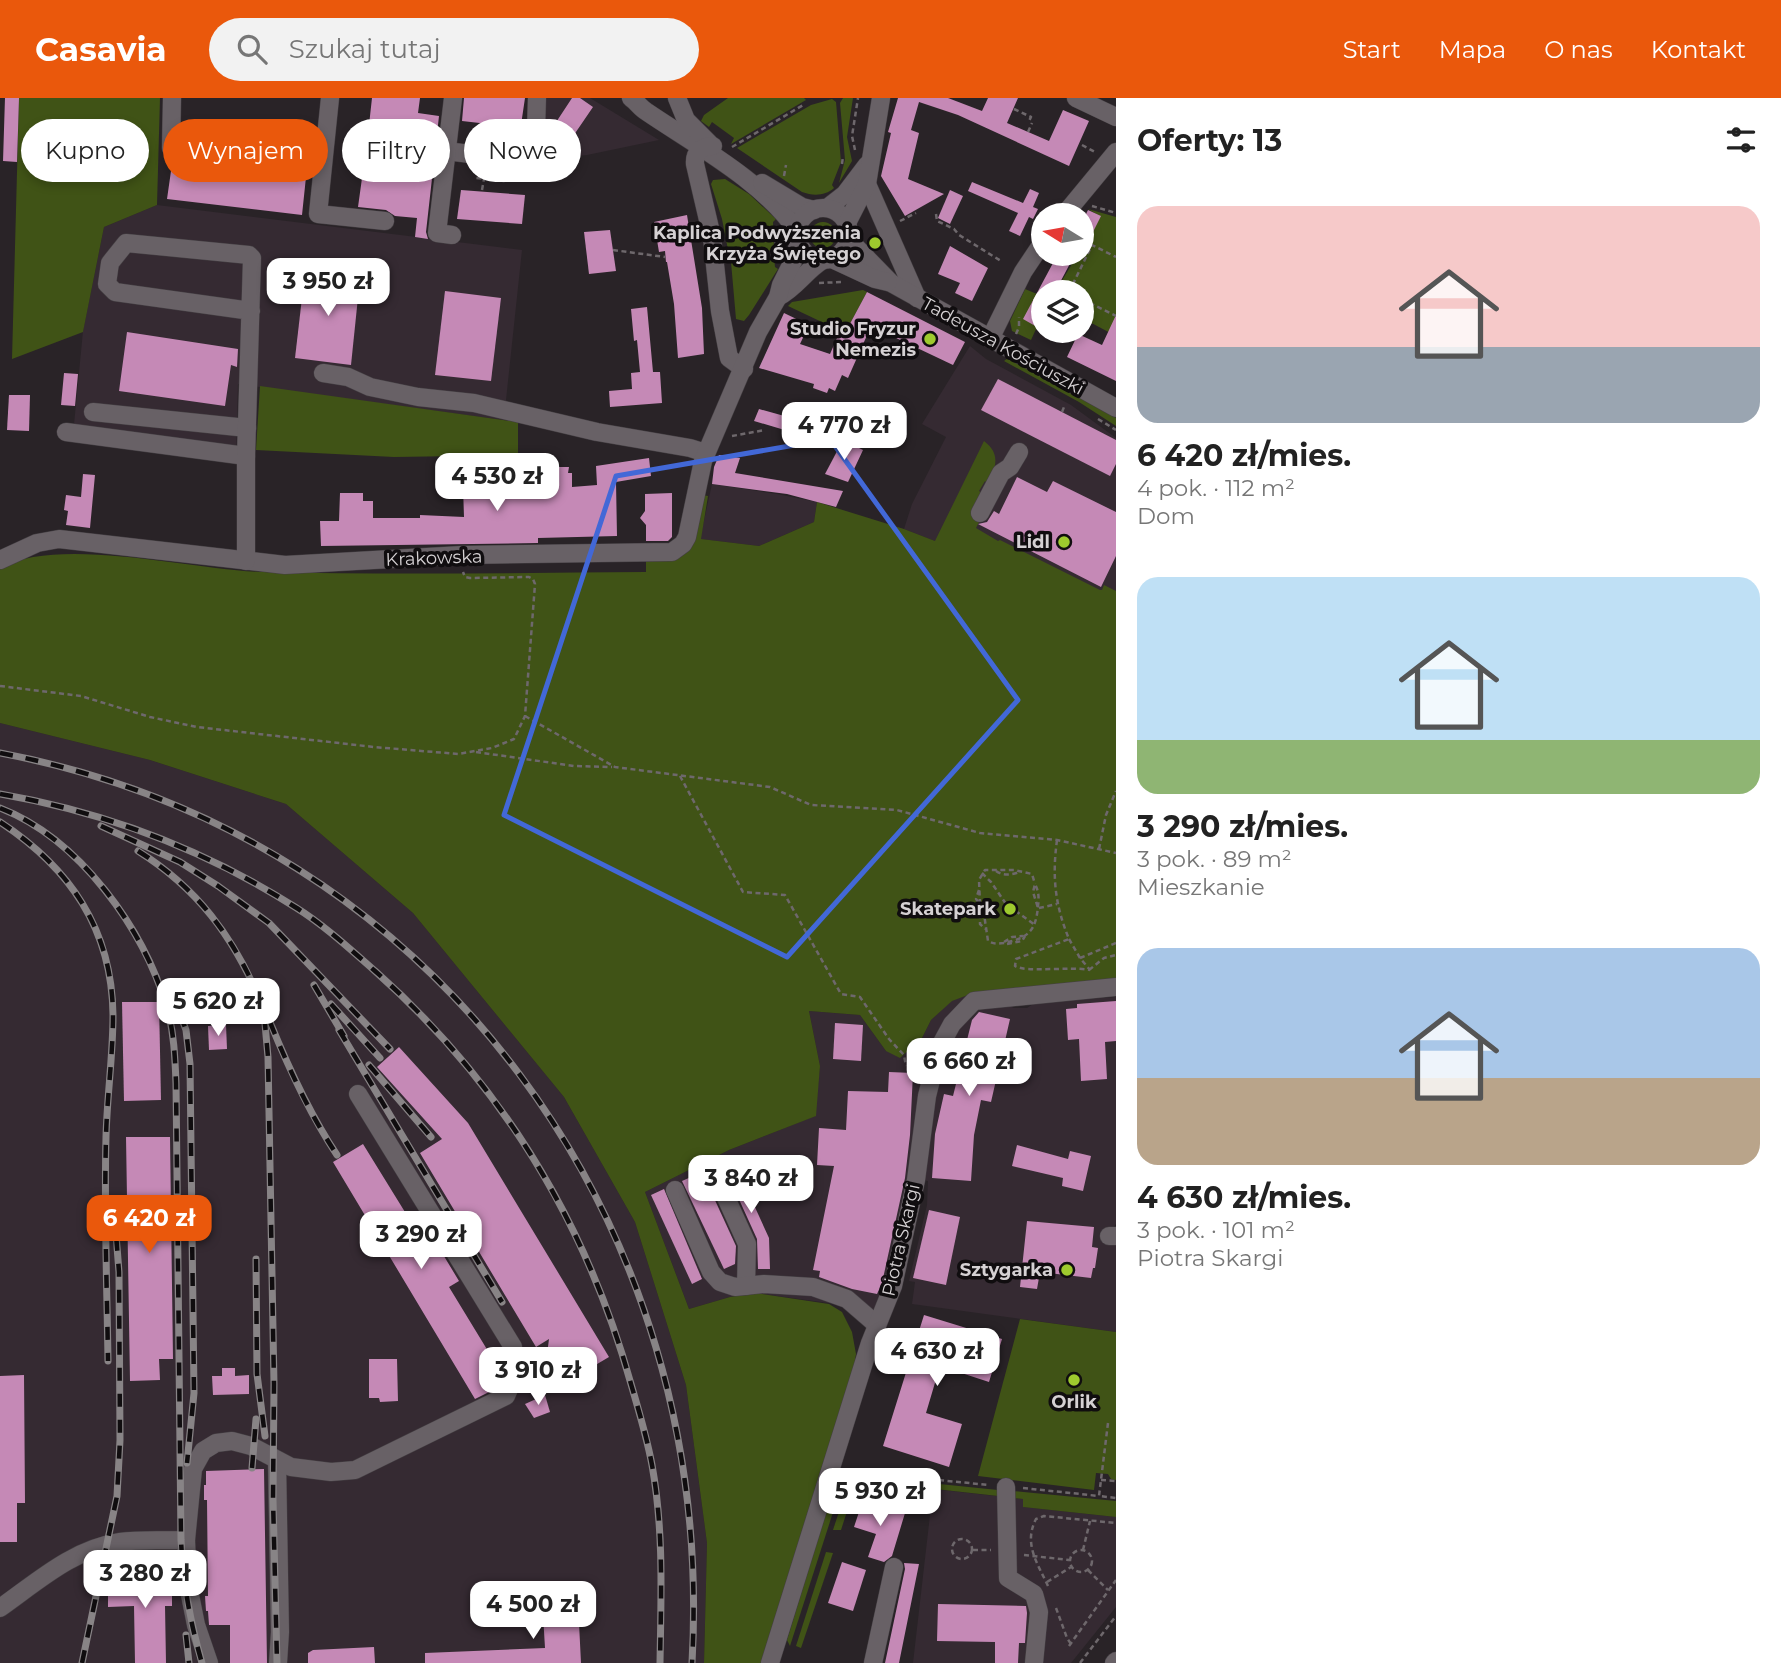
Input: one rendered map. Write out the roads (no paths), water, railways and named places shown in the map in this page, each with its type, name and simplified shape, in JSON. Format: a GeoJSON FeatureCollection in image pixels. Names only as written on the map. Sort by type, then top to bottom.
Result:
{"type":"FeatureCollection","features":[{"type":"Feature","properties":{"kind":"street"},"geometry":{"type":"LineString","coordinates":[[330,98],[318,214],[385,221]]}},
{"type":"Feature","properties":{"kind":"street"},"geometry":{"type":"LineString","coordinates":[[450,121],[453,98]]}},
{"type":"Feature","properties":{"kind":"street"},"geometry":{"type":"LineString","coordinates":[[450,151],[535,162],[537,98]]}},
{"type":"Feature","properties":{"kind":"street"},"geometry":{"type":"LineString","coordinates":[[677,98],[686,120],[708,147],[792,223],[811,257],[828,259],[840,255],[867,184]]}},
{"type":"Feature","properties":{"kind":"street"},"geometry":{"type":"LineString","coordinates":[[798,236],[805,216],[845,194],[863,162],[881,98]]}},
{"type":"Feature","properties":{"kind":"street"},"geometry":{"type":"LineString","coordinates":[[637,99],[642,109],[708,147],[802,208],[835,211],[848,232]]}},
{"type":"Feature","properties":{"kind":"street"},"geometry":{"type":"LineString","coordinates":[[1081,99],[1116,117]]}},
{"type":"Feature","properties":{"kind":"street"},"geometry":{"type":"LineString","coordinates":[[708,147],[695,160],[712,237],[720,311],[729,358],[744,369]]}},
{"type":"Feature","properties":{"kind":"street"},"geometry":{"type":"LineString","coordinates":[[1074,203],[1116,152]]}},
{"type":"Feature","properties":{"kind":"street"},"geometry":{"type":"LineString","coordinates":[[863,162],[867,184],[917,298]]}},
{"type":"Feature","properties":{"kind":"street"},"geometry":{"type":"LineString","coordinates":[[442,182],[436,233],[452,235]]}},
{"type":"Feature","properties":{"kind":"street","name":"Tadeusza Kościuszki"},"geometry":{"type":"LineString","coordinates":[[848,232],[891,283]]}},
{"type":"Feature","properties":{"kind":"street","name":"Krakowska"},"geometry":{"type":"LineString","coordinates":[[0,560],[37,543],[58,540],[285,565],[462,555],[672,552],[681,546],[687,537],[700,470],[706,453],[758,332],[778,297],[795,257],[798,236]]}},
{"type":"Feature","properties":{"kind":"street"},"geometry":{"type":"LineString","coordinates":[[246,561],[246,456],[251,311],[252,258],[249,255],[126,243],[110,262],[107,285],[115,292],[251,311]]}},
{"type":"Feature","properties":{"kind":"street","name":"Krakowska"},"geometry":{"type":"LineString","coordinates":[[778,297],[789,291],[813,266],[828,259]]}},
{"type":"Feature","properties":{"kind":"street","name":"Tadeusza Kościuszki"},"geometry":{"type":"LineString","coordinates":[[828,259],[891,283],[1116,408]]}},
{"type":"Feature","properties":{"kind":"street"},"geometry":{"type":"LineString","coordinates":[[990,339],[1031,260]]}},
{"type":"Feature","properties":{"kind":"street"},"geometry":{"type":"LineString","coordinates":[[323,373],[348,377],[370,387],[418,397],[474,403],[597,432],[706,453]]}},
{"type":"Feature","properties":{"kind":"street"},"geometry":{"type":"LineString","coordinates":[[93,412],[247,428]]}},
{"type":"Feature","properties":{"kind":"street"},"geometry":{"type":"LineString","coordinates":[[66,432],[246,456]]}},
{"type":"Feature","properties":{"kind":"street"},"geometry":{"type":"LineString","coordinates":[[986,511],[1010,477],[1015,460]]}},
{"type":"Feature","properties":{"kind":"street","name":"Piotra Skargi"},"geometry":{"type":"LineString","coordinates":[[770,1663],[877,1325],[893,1286],[916,1180],[927,1096],[939,1048],[952,1024],[974,1001],[1116,987]]}},
{"type":"Feature","properties":{"kind":"street"},"geometry":{"type":"LineString","coordinates":[[209,1663],[196,1625],[188,1584],[186,1540],[193,1469],[203,1451],[216,1443],[232,1441],[251,1446],[291,1467],[331,1472],[355,1470],[506,1396],[512,1383],[516,1365],[513,1347],[358,1094]]}},
{"type":"Feature","properties":{"kind":"street"},"geometry":{"type":"LineString","coordinates":[[713,1169],[747,1244],[746,1286]]}},
{"type":"Feature","properties":{"kind":"street"},"geometry":{"type":"LineString","coordinates":[[675,1190],[711,1272],[720,1282],[735,1287],[764,1284],[813,1287],[847,1299],[877,1325]]}},
{"type":"Feature","properties":{"kind":"street"},"geometry":{"type":"LineString","coordinates":[[277,1461],[280,1632],[278,1663]]}},
{"type":"Feature","properties":{"kind":"street"},"geometry":{"type":"LineString","coordinates":[[1006,1487],[1008,1578],[1034,1594],[1039,1612],[1034,1663]]}},
{"type":"Feature","properties":{"kind":"street"},"geometry":{"type":"LineString","coordinates":[[0,1608],[69,1559],[85,1552],[120,1542],[186,1540]]}},
{"type":"Feature","properties":{"kind":"street"},"geometry":{"type":"LineString","coordinates":[[873,1663],[894,1567]]}},
{"type":"Feature","properties":{"kind":"railway"},"geometry":{"type":"LineString","coordinates":[[0,753],[157,798],[296,868],[418,961],[520,1074],[600,1204],[656,1348],[687,1502],[692,1663]]}},
{"type":"Feature","properties":{"kind":"railway"},"geometry":{"type":"LineString","coordinates":[[0,794],[78,811],[153,836],[226,868],[295,907],[346,946],[420,1014],[462,1060],[500,1108],[533,1159],[590,1267],[612,1324],[637,1404],[656,1490],[661,1564],[660,1663]]}},
{"type":"Feature","properties":{"kind":"railway"},"geometry":{"type":"LineString","coordinates":[[0,808],[29,822],[57,841],[105,890],[142,948],[157,978],[167,1008],[174,1045],[176,1083],[181,1540],[188,1602],[202,1663]]}},
{"type":"Feature","properties":{"kind":"railway"},"geometry":{"type":"LineString","coordinates":[[0,822],[47,859],[82,904],[105,955],[111,984],[113,1030],[105,1165],[108,1361]]}},
{"type":"Feature","properties":{"kind":"railway"},"geometry":{"type":"LineString","coordinates":[[101,826],[180,862],[269,923],[390,1049]]}},
{"type":"Feature","properties":{"kind":"railway"},"geometry":{"type":"LineString","coordinates":[[138,851],[178,881],[211,915],[238,955],[260,1000]]}},
{"type":"Feature","properties":{"kind":"railway"},"geometry":{"type":"LineString","coordinates":[[314,985],[344,1036]]}},
{"type":"Feature","properties":{"kind":"railway"},"geometry":{"type":"LineString","coordinates":[[171,990],[186,1030],[190,1064],[194,1393],[187,1463]]}},
{"type":"Feature","properties":{"kind":"railway"},"geometry":{"type":"LineString","coordinates":[[257,992],[265,1024],[268,1057],[277,1663]]}},
{"type":"Feature","properties":{"kind":"railway"},"geometry":{"type":"LineString","coordinates":[[331,1004],[380,1058]]}},
{"type":"Feature","properties":{"kind":"railway"},"geometry":{"type":"LineString","coordinates":[[270,1022],[300,1090],[337,1155]]}},
{"type":"Feature","properties":{"kind":"railway"},"geometry":{"type":"LineString","coordinates":[[339,1030],[502,1302]]}},
{"type":"Feature","properties":{"kind":"railway"},"geometry":{"type":"LineString","coordinates":[[369,1065],[431,1137]]}},
{"type":"Feature","properties":{"kind":"railway"},"geometry":{"type":"LineString","coordinates":[[82,1663],[117,1496],[120,1440],[119,1272],[116,1234]]}},
{"type":"Feature","properties":{"kind":"railway"},"geometry":{"type":"LineString","coordinates":[[256,1259],[257,1374],[265,1436]]}},
{"type":"Feature","properties":{"kind":"railway"},"geometry":{"type":"LineString","coordinates":[[252,1468],[256,1419]]}},
{"type":"Feature","properties":{"kind":"railway"},"geometry":{"type":"LineString","coordinates":[[186,1635],[189,1663]]}},
{"type":"Feature","properties":{"kind":"place","name":"Kaplica Podwyższenia Krzyża Świętego"},"geometry":{"type":"Point","coordinates":[875,243]}},
{"type":"Feature","properties":{"kind":"place","name":"Studio Fryzur Nemezis"},"geometry":{"type":"Point","coordinates":[930,339]}},
{"type":"Feature","properties":{"kind":"place","name":"Lidl"},"geometry":{"type":"Point","coordinates":[1064,542]}},
{"type":"Feature","properties":{"kind":"place","name":"Skatepark"},"geometry":{"type":"Point","coordinates":[1010,909]}},
{"type":"Feature","properties":{"kind":"place","name":"Sztygarka"},"geometry":{"type":"Point","coordinates":[1067,1270]}},
{"type":"Feature","properties":{"kind":"place","name":"Orlik"},"geometry":{"type":"Point","coordinates":[1074,1380]}}]}
